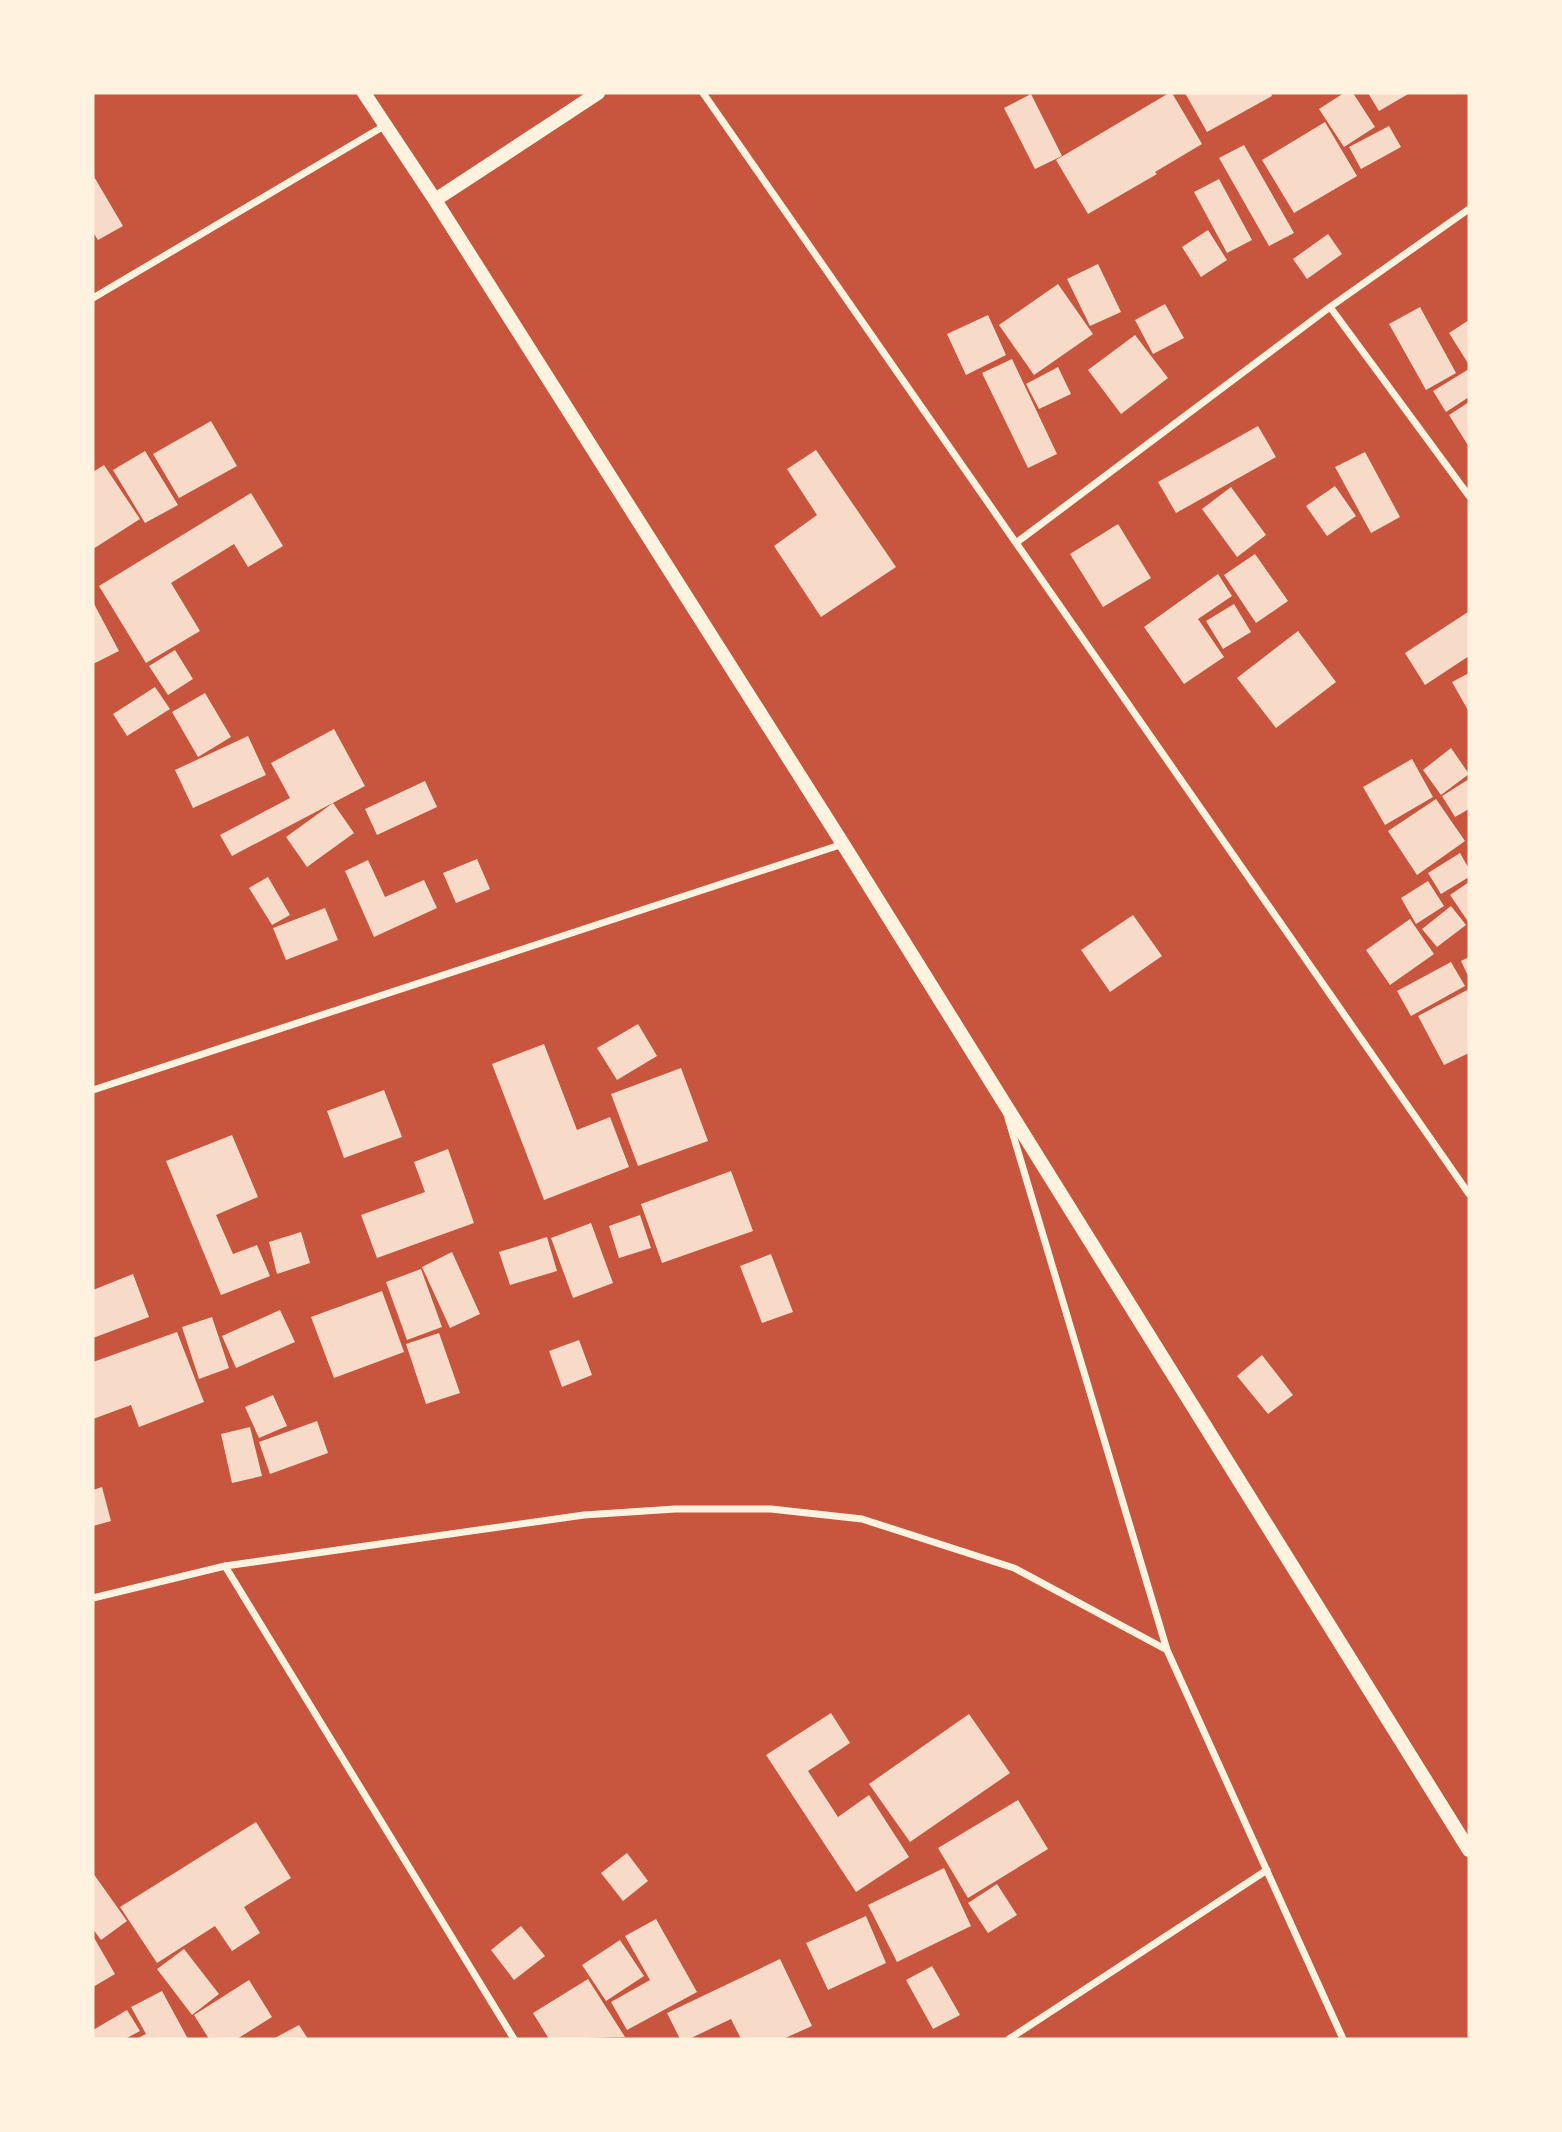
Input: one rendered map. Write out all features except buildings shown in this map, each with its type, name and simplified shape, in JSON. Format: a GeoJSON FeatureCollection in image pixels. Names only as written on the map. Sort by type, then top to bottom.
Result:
{"type":"FeatureCollection","features":[{"type":"Feature","properties":{"kind":"main road"},"geometry":{"type":"LineString","coordinates":[[364,93],[435,200],[843,844],[1469,1850]]}},
{"type":"Feature","properties":{"kind":"main road"},"geometry":{"type":"LineString","coordinates":[[435,200],[598,93]]}},
{"type":"Feature","properties":{"kind":"street"},"geometry":{"type":"LineString","coordinates":[[703,93],[1469,1194]]}},
{"type":"Feature","properties":{"kind":"street"},"geometry":{"type":"LineString","coordinates":[[93,298],[384,126]]}},
{"type":"Feature","properties":{"kind":"street"},"geometry":{"type":"LineString","coordinates":[[1016,543],[1331,307],[1469,209]]}},
{"type":"Feature","properties":{"kind":"street"},"geometry":{"type":"LineString","coordinates":[[1331,307],[1469,496]]}},
{"type":"Feature","properties":{"kind":"street"},"geometry":{"type":"LineString","coordinates":[[93,1090],[843,844]]}},
{"type":"Feature","properties":{"kind":"street"},"geometry":{"type":"LineString","coordinates":[[1004,1105],[1167,1650],[1343,2039]]}},
{"type":"Feature","properties":{"kind":"street"},"geometry":{"type":"LineString","coordinates":[[93,1598],[225,1566],[584,1515],[675,1509],[771,1509],[862,1519],[1014,1568],[1167,1650]]}},
{"type":"Feature","properties":{"kind":"street"},"geometry":{"type":"LineString","coordinates":[[225,1566],[513,2039]]}},
{"type":"Feature","properties":{"kind":"street"},"geometry":{"type":"LineString","coordinates":[[1009,2039],[1267,1870]]}}]}
